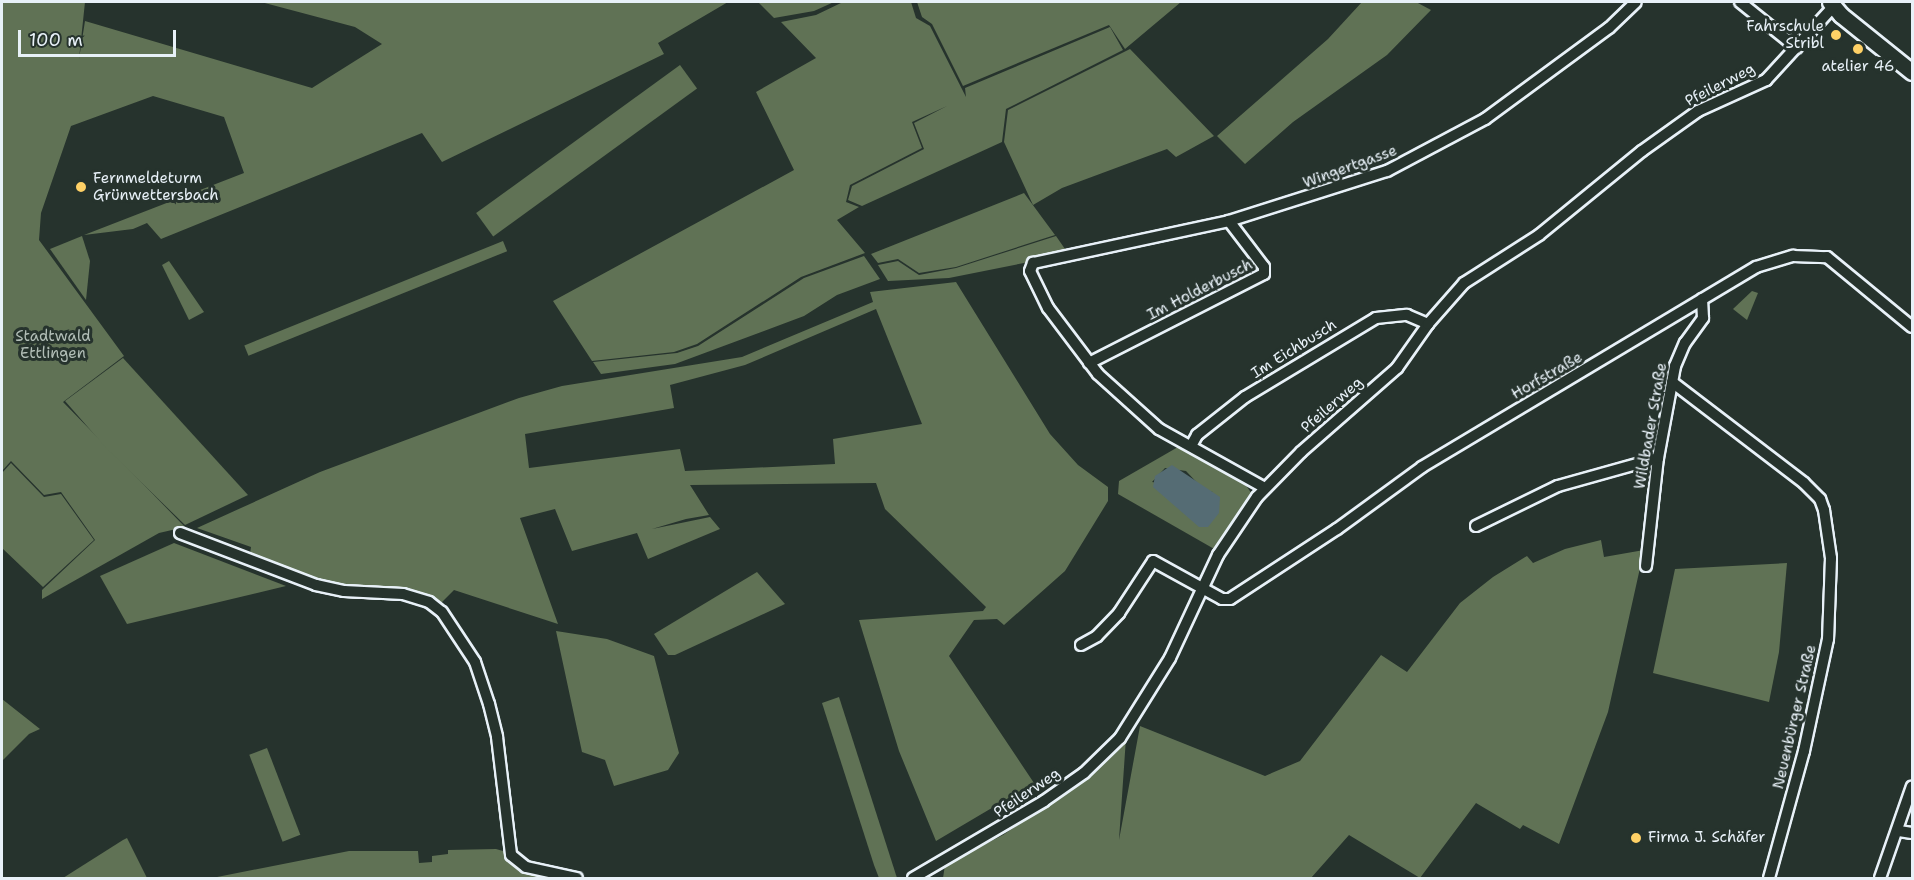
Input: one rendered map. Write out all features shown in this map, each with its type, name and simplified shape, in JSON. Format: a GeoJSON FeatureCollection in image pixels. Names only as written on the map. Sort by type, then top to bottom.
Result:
{"type":"FeatureCollection","features":[{"type":"Feature","properties":{"kind":"main road"},"geometry":{"type":"LineString","coordinates":[[1832,4],[1912,72]]}},
{"type":"Feature","properties":{"kind":"street","name":"Wingertgasse"},"geometry":{"type":"LineString","coordinates":[[1089,363],[1048,308],[1031,267],[1042,260],[1229,221],[1387,171],[1461,135],[1599,35],[1636,2]]}},
{"type":"Feature","properties":{"kind":"street"},"geometry":{"type":"LineString","coordinates":[[1740,2],[1797,48]]}},
{"type":"Feature","properties":{"kind":"street","name":"Pfeilerweg"},"geometry":{"type":"LineString","coordinates":[[913,879],[1044,801],[1084,773],[1120,738],[1170,658],[1201,587],[1265,488],[1397,368],[1428,324],[1464,283],[1539,236],[1642,151],[1698,111],[1766,80],[1797,48],[1832,4]]}},
{"type":"Feature","properties":{"kind":"street","name":"Im Holderbusch"},"geometry":{"type":"LineString","coordinates":[[1089,363],[1264,274],[1264,267],[1229,221]]}},
{"type":"Feature","properties":{"kind":"street","name":"Horfstraße"},"geometry":{"type":"LineString","coordinates":[[1201,587],[1230,599],[1337,530],[1422,467],[1756,267],[1793,256],[1827,257],[1912,327]]}},
{"type":"Feature","properties":{"kind":"street","name":"Wildbader Straße"},"geometry":{"type":"LineString","coordinates":[[1646,566],[1658,458],[1672,382],[1679,353],[1703,318],[1702,299]]}},
{"type":"Feature","properties":{"kind":"street","name":"Im Eichbusch"},"geometry":{"type":"LineString","coordinates":[[1191,446],[1197,435],[1245,397],[1376,318],[1394,314],[1428,324]]}},
{"type":"Feature","properties":{"kind":"street"},"geometry":{"type":"LineString","coordinates":[[1089,363],[1159,429],[1265,488]]}},
{"type":"Feature","properties":{"kind":"street","name":"Neuenbürger Straße"},"geometry":{"type":"LineString","coordinates":[[1672,382],[1804,483],[1820,499],[1824,510],[1832,600],[1828,639],[1807,741],[1769,879]]}},
{"type":"Feature","properties":{"kind":"street"},"geometry":{"type":"LineString","coordinates":[[1476,526],[1558,486],[1658,458]]}},
{"type":"Feature","properties":{"kind":"street"},"geometry":{"type":"LineString","coordinates":[[180,533],[316,585],[344,591],[403,594],[429,602],[442,612],[475,662],[489,704],[497,737],[511,855],[526,867],[577,879]]}},
{"type":"Feature","properties":{"kind":"street"},"geometry":{"type":"LineString","coordinates":[[1081,645],[1097,636],[1119,613],[1154,561],[1201,587]]}},
{"type":"Feature","properties":{"kind":"street"},"geometry":{"type":"LineString","coordinates":[[1880,879],[1899,831],[1912,786]]}},
{"type":"Feature","properties":{"kind":"street"},"geometry":{"type":"LineString","coordinates":[[1899,831],[1912,833]]}},
{"type":"Feature","properties":{"kind":"green space","name":"Stadtwald Ettlingen"},"geometry":{"type":"Polygon","coordinates":[[[2,2],[85,2],[79,59],[85,21],[312,88],[382,44],[355,27],[261,2],[728,2],[658,43],[664,54],[442,162],[422,133],[161,239],[147,223],[133,229],[84,235],[244,173],[224,117],[153,96],[71,126],[41,213],[39,240],[124,356],[63,402],[185,527],[159,533],[42,599],[42,590],[95,540],[61,492],[44,495],[11,461],[2,471],[2,2]]]}},
{"type":"Feature","properties":{"kind":"green space"},"geometry":{"type":"Polygon","coordinates":[[[758,2],[834,2],[814,11],[774,18],[758,2]]]}},
{"type":"Feature","properties":{"kind":"green space"},"geometry":{"type":"Polygon","coordinates":[[[843,2],[911,2],[916,18],[930,26],[966,97],[965,88],[1110,27],[1123,50],[1006,109],[1002,142],[862,206],[848,200],[852,186],[924,149],[914,123],[947,106],[912,122],[922,148],[850,185],[846,202],[859,207],[837,220],[865,253],[801,277],[697,344],[674,352],[592,361],[553,301],[794,170],[756,92],[816,58],[781,22],[816,15],[843,2]]]}},
{"type":"Feature","properties":{"kind":"green space"},"geometry":{"type":"Polygon","coordinates":[[[917,2],[1181,2],[1125,49],[1109,25],[963,86],[932,24],[922,17],[917,2]]]}},
{"type":"Feature","properties":{"kind":"green space"},"geometry":{"type":"Polygon","coordinates":[[[1362,2],[1416,2],[1431,10],[1387,55],[1293,122],[1245,164],[1217,136],[1328,39],[1362,2]]]}},
{"type":"Feature","properties":{"kind":"green space"},"geometry":{"type":"Polygon","coordinates":[[[1130,49],[1214,136],[1176,157],[1167,149],[1062,188],[1033,205],[1004,142],[1008,110],[1130,49]]]}},
{"type":"Feature","properties":{"kind":"green space"},"geometry":{"type":"Polygon","coordinates":[[[680,65],[697,88],[493,237],[476,213],[680,65]]]}},
{"type":"Feature","properties":{"kind":"green space"},"geometry":{"type":"Polygon","coordinates":[[[1024,193],[1055,235],[956,267],[919,273],[898,259],[878,263],[871,254],[1024,193]]]}},
{"type":"Feature","properties":{"kind":"green space"},"geometry":{"type":"Polygon","coordinates":[[[82,236],[90,261],[86,300],[50,249],[82,236]]]}},
{"type":"Feature","properties":{"kind":"green space"},"geometry":{"type":"Polygon","coordinates":[[[1056,236],[1065,249],[1036,257],[1029,262],[949,278],[888,281],[878,265],[898,261],[919,275],[956,268],[1056,236]]]}},
{"type":"Feature","properties":{"kind":"green space"},"geometry":{"type":"Polygon","coordinates":[[[503,241],[507,251],[248,356],[244,346],[503,241]]]}},
{"type":"Feature","properties":{"kind":"green space"},"geometry":{"type":"Polygon","coordinates":[[[864,256],[880,279],[837,295],[804,316],[675,364],[601,374],[593,362],[677,353],[698,346],[804,278],[864,256]]]}},
{"type":"Feature","properties":{"kind":"green space"},"geometry":{"type":"Polygon","coordinates":[[[169,261],[204,312],[189,320],[162,265],[169,261]]]}},
{"type":"Feature","properties":{"kind":"green space"},"geometry":{"type":"Polygon","coordinates":[[[956,282],[1050,434],[1078,465],[1108,487],[1108,501],[1065,571],[1004,625],[997,619],[974,620],[949,656],[1034,783],[936,841],[899,751],[859,620],[983,611],[986,607],[885,509],[876,483],[690,485],[709,515],[652,529],[710,517],[720,529],[648,559],[637,533],[572,551],[555,509],[520,518],[558,624],[454,590],[439,605],[311,578],[250,554],[251,547],[197,528],[320,472],[519,398],[562,386],[742,357],[873,302],[870,292],[956,282]],[[876,309],[745,365],[670,385],[674,408],[525,434],[529,468],[680,449],[685,471],[835,464],[833,439],[922,424],[876,309]]]}},
{"type":"Feature","properties":{"kind":"green space"},"geometry":{"type":"Polygon","coordinates":[[[1752,291],[1758,293],[1747,320],[1733,309],[1752,291]]]}},
{"type":"Feature","properties":{"kind":"green space"},"geometry":{"type":"Polygon","coordinates":[[[123,358],[248,495],[185,525],[107,449],[65,401],[123,358]]]}},
{"type":"Feature","properties":{"kind":"green space"},"geometry":{"type":"Polygon","coordinates":[[[1178,447],[1245,484],[1252,494],[1216,550],[1118,494],[1119,481],[1178,447]],[[1165,468],[1152,482],[1213,492],[1203,489],[1186,471],[1165,468]]]}},
{"type":"Feature","properties":{"kind":"green space"},"geometry":{"type":"Polygon","coordinates":[[[11,463],[44,497],[61,494],[94,540],[43,587],[2,548],[2,473],[11,463]]]}},
{"type":"Feature","properties":{"kind":"green space"},"geometry":{"type":"Polygon","coordinates":[[[1601,540],[1604,557],[1644,550],[1608,712],[1559,844],[1523,825],[1520,829],[1476,803],[1420,878],[1349,835],[1311,878],[943,878],[945,865],[1003,835],[1087,778],[1126,738],[1119,840],[1140,726],[1265,776],[1300,761],[1381,655],[1407,672],[1460,603],[1493,577],[1527,556],[1533,563],[1565,549],[1601,540]]]}},
{"type":"Feature","properties":{"kind":"green space"},"geometry":{"type":"Polygon","coordinates":[[[174,543],[286,586],[127,624],[100,576],[174,543]]]}},
{"type":"Feature","properties":{"kind":"green space"},"geometry":{"type":"Polygon","coordinates":[[[1787,563],[1779,652],[1769,702],[1653,673],[1675,569],[1787,563]]]}},
{"type":"Feature","properties":{"kind":"green space"},"geometry":{"type":"Polygon","coordinates":[[[757,572],[785,604],[675,655],[668,655],[654,634],[757,572]]]}},
{"type":"Feature","properties":{"kind":"green space"},"geometry":{"type":"Polygon","coordinates":[[[556,631],[607,639],[654,656],[679,753],[668,770],[614,786],[605,760],[582,752],[556,631]]]}},
{"type":"Feature","properties":{"kind":"green space"},"geometry":{"type":"Polygon","coordinates":[[[839,697],[897,878],[879,878],[822,703],[839,697]]]}},
{"type":"Feature","properties":{"kind":"green space"},"geometry":{"type":"Polygon","coordinates":[[[2,699],[40,729],[29,734],[2,761],[2,699]]]}},
{"type":"Feature","properties":{"kind":"green space"},"geometry":{"type":"Polygon","coordinates":[[[267,748],[300,835],[283,842],[249,755],[267,748]]]}},
{"type":"Feature","properties":{"kind":"green space"},"geometry":{"type":"Polygon","coordinates":[[[127,838],[147,878],[63,878],[123,840],[127,838]]]}},
{"type":"Feature","properties":{"kind":"green space"},"geometry":{"type":"Polygon","coordinates":[[[496,849],[503,851],[519,870],[558,878],[212,878],[349,851],[418,851],[419,863],[432,862],[432,856],[448,854],[448,850],[496,849]]]}},
{"type":"Feature","properties":{"kind":"water"},"geometry":{"type":"Polygon","coordinates":[[[1172,465],[1220,497],[1219,513],[1208,527],[1199,527],[1153,487],[1155,476],[1172,465]]]}},
{"type":"Feature","properties":{"kind":"place","name":"Fahrschule Stribl"},"geometry":{"type":"Point","coordinates":[1836,35]}},
{"type":"Feature","properties":{"kind":"place","name":"atelier 46"},"geometry":{"type":"Point","coordinates":[1858,49]}},
{"type":"Feature","properties":{"kind":"place","name":"Fernmeldeturm Grünwettersbach"},"geometry":{"type":"Point","coordinates":[81,187]}},
{"type":"Feature","properties":{"kind":"place","name":"Firma J. Schäfer"},"geometry":{"type":"Point","coordinates":[1636,838]}}]}
